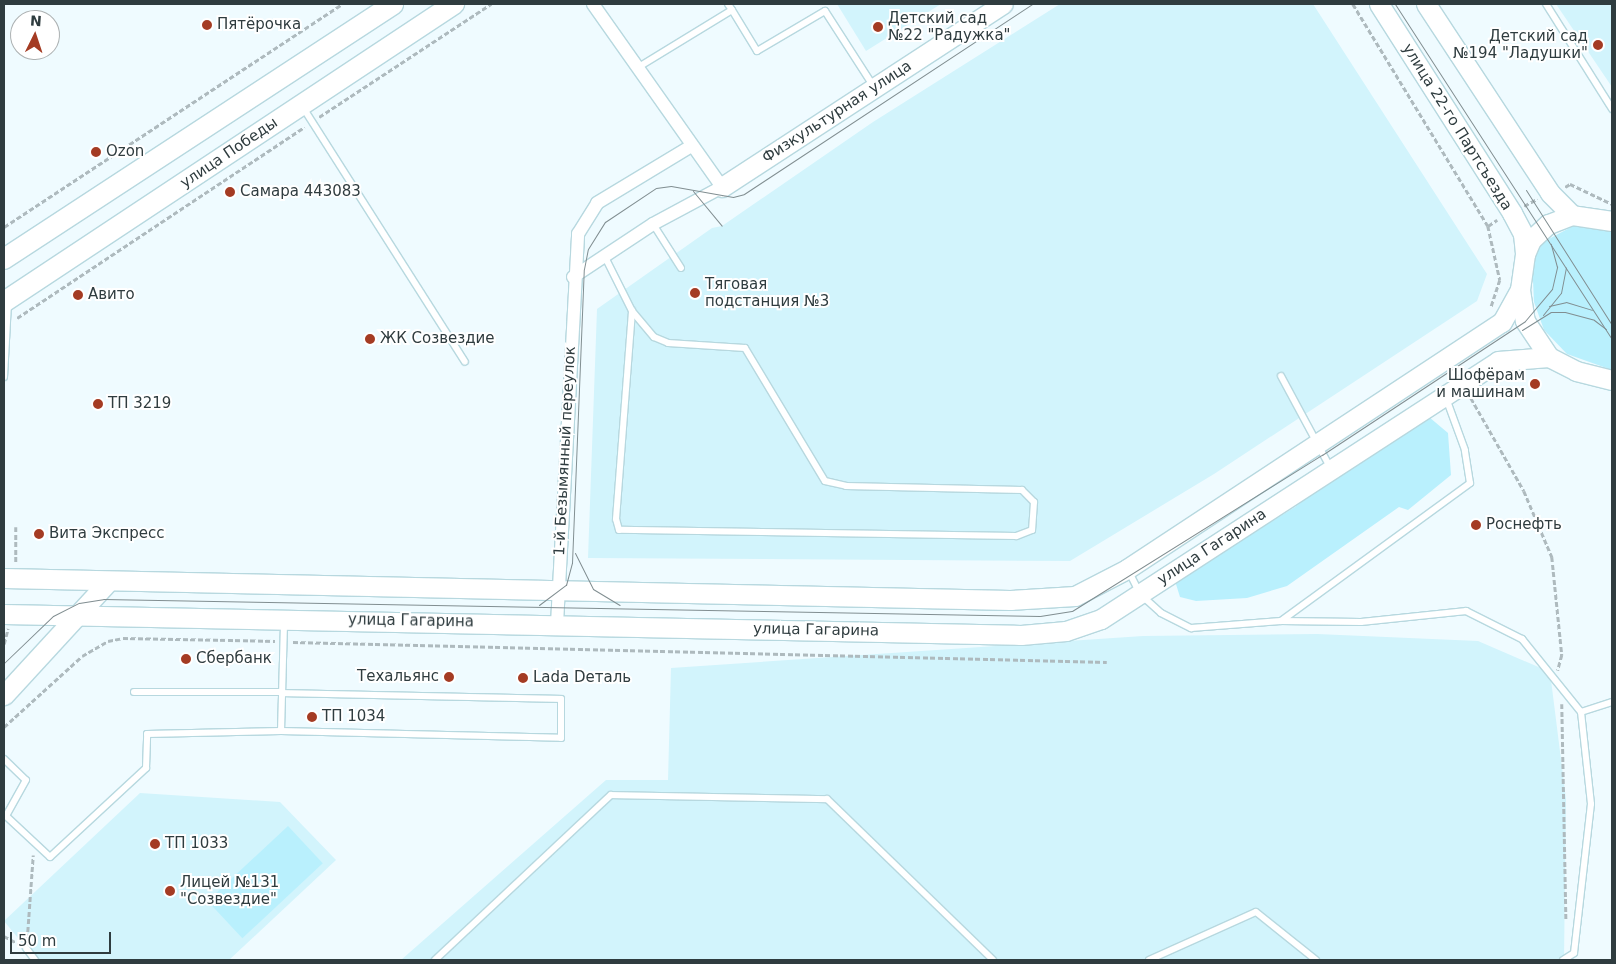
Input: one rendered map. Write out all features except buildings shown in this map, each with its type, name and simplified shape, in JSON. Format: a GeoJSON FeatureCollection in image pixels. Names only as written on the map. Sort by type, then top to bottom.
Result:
{"type":"FeatureCollection","features":[{"type":"Feature","properties":{"kind":"main road"},"geometry":{"type":"LineString","coordinates":[[4,259],[393,4]]}},
{"type":"Feature","properties":{"kind":"main road","name":"улица Победы"},"geometry":{"type":"LineString","coordinates":[[5,297],[307,113],[454,4]]}},
{"type":"Feature","properties":{"kind":"main road","name":"Физкультурная улица"},"geometry":{"type":"LineString","coordinates":[[722,187],[1003,4]]}},
{"type":"Feature","properties":{"kind":"main road","name":"улица 22-го Партсъезда"},"geometry":{"type":"LineString","coordinates":[[1379,4],[1512,213],[1523,234],[1525,254]]}},
{"type":"Feature","properties":{"kind":"main road"},"geometry":{"type":"LineString","coordinates":[[1426,4],[1550,194],[1572,215]]}},
{"type":"Feature","properties":{"kind":"main road"},"geometry":{"type":"LineString","coordinates":[[1611,381],[1576,371],[1549,357],[1525,321],[1520,290],[1525,254],[1531,240],[1548,224],[1572,215],[1612,221]]}},
{"type":"Feature","properties":{"kind":"main road","name":"улица Гагарина"},"geometry":{"type":"LineString","coordinates":[[4,578],[108,582],[1037,600],[1075,596],[1127,569],[1502,322],[1520,290]]}},
{"type":"Feature","properties":{"kind":"main road","name":"улица Гагарина"},"geometry":{"type":"LineString","coordinates":[[4,614],[76,617],[284,618],[1020,635],[1086,626],[1140,594],[1498,361],[1549,357]]}},
{"type":"Feature","properties":{"kind":"main road"},"geometry":{"type":"LineString","coordinates":[[4,695],[108,582]]}},
{"type":"Feature","properties":{"kind":"street"},"geometry":{"type":"LineString","coordinates":[[573,277],[653,224],[722,187],[690,146],[592,4]]}},
{"type":"Feature","properties":{"kind":"street","name":"1-й Безымянный переулок"},"geometry":{"type":"LineString","coordinates":[[557,624],[575,248],[589,211],[690,146]]}},
{"type":"Feature","properties":{"kind":"lane"},"geometry":{"type":"LineString","coordinates":[[728,4],[757,51],[825,10],[874,88]]}},
{"type":"Feature","properties":{"kind":"lane"},"geometry":{"type":"LineString","coordinates":[[1546,4],[1612,109]]}},
{"type":"Feature","properties":{"kind":"lane"},"geometry":{"type":"LineString","coordinates":[[637,68],[732,10]]}},
{"type":"Feature","properties":{"kind":"lane"},"geometry":{"type":"LineString","coordinates":[[307,113],[466,362]]}},
{"type":"Feature","properties":{"kind":"lane"},"geometry":{"type":"LineString","coordinates":[[653,224],[681,268]]}},
{"type":"Feature","properties":{"kind":"lane"},"geometry":{"type":"LineString","coordinates":[[605,257],[632,311],[661,341],[745,348],[825,481],[840,486],[1022,490],[1034,502],[1032,530],[1016,536],[619,530],[616,519],[632,311]]}},
{"type":"Feature","properties":{"kind":"lane"},"geometry":{"type":"LineString","coordinates":[[4,376],[7,325],[5,297]]}},
{"type":"Feature","properties":{"kind":"lane"},"geometry":{"type":"LineString","coordinates":[[1281,376],[1316,445],[1332,470]]}},
{"type":"Feature","properties":{"kind":"lane"},"geometry":{"type":"LineString","coordinates":[[1281,621],[1470,483],[1465,450],[1446,396]]}},
{"type":"Feature","properties":{"kind":"lane"},"geometry":{"type":"LineString","coordinates":[[1127,569],[1140,594],[1161,614],[1191,628],[1281,621],[1361,622],[1466,611],[1522,639],[1581,712],[1591,804],[1574,953],[1563,960]]}},
{"type":"Feature","properties":{"kind":"lane"},"geometry":{"type":"LineString","coordinates":[[281,731],[284,618]]}},
{"type":"Feature","properties":{"kind":"lane"},"geometry":{"type":"LineString","coordinates":[[4,759],[26,780],[6,816],[50,857],[146,768],[147,734],[281,731],[561,738],[562,700],[282,692],[134,692]]}},
{"type":"Feature","properties":{"kind":"lane"},"geometry":{"type":"LineString","coordinates":[[1581,712],[1612,702]]}},
{"type":"Feature","properties":{"kind":"lane"},"geometry":{"type":"LineString","coordinates":[[435,960],[611,795],[827,798],[993,960]]}},
{"type":"Feature","properties":{"kind":"lane"},"geometry":{"type":"LineString","coordinates":[[1149,960],[1256,912],[1316,960]]}},
{"type":"Feature","properties":{"kind":"lane"},"geometry":{"type":"LineString","coordinates":[[26,948],[35,960]]}},
{"type":"Feature","properties":{"kind":"path"},"geometry":{"type":"LineString","coordinates":[[4,227],[342,4]]}},
{"type":"Feature","properties":{"kind":"path"},"geometry":{"type":"LineString","coordinates":[[7,325],[307,113],[491,4]]}},
{"type":"Feature","properties":{"kind":"path"},"geometry":{"type":"LineString","coordinates":[[1354,4],[1488,226],[1500,280],[1488,312]]}},
{"type":"Feature","properties":{"kind":"path"},"geometry":{"type":"LineString","coordinates":[[1477,394],[1470,399],[1487,422],[1524,491],[1552,557],[1562,655],[1555,680],[1562,705],[1566,928]]}},
{"type":"Feature","properties":{"kind":"path"},"geometry":{"type":"LineString","coordinates":[[4,727],[68,668],[108,641],[123,638],[1107,662]]}},
{"type":"Feature","properties":{"kind":"path"},"geometry":{"type":"LineString","coordinates":[[26,948],[34,842]]}},
{"type":"Feature","properties":{"kind":"shaded area","name":"Детский сад №22 \"Радужка\""},"geometry":{"type":"Polygon","coordinates":[[[837,4],[941,4],[866,51],[837,4]]]}},
{"type":"Feature","properties":{"kind":"shaded area"},"geometry":{"type":"Polygon","coordinates":[[[1060,4],[1313,4],[1487,274],[1477,301],[1214,474],[1070,561],[588,558],[597,309],[712,228],[722,226],[873,122],[1060,4]]]}},
{"type":"Feature","properties":{"kind":"shaded area","name":"Детский сад №194 \"Ладушки\""},"geometry":{"type":"Polygon","coordinates":[[[1556,4],[1612,4],[1612,87],[1556,4]]]}},
{"type":"Feature","properties":{"kind":"shaded area"},"geometry":{"type":"Polygon","coordinates":[[[1575,225],[1612,231],[1612,370],[1567,354],[1544,330],[1534,302],[1532,258],[1545,241],[1575,225]]]}},
{"type":"Feature","properties":{"kind":"shaded area"},"geometry":{"type":"Polygon","coordinates":[[[1429,417],[1448,433],[1451,475],[1408,510],[1399,507],[1287,586],[1247,598],[1196,601],[1180,597],[1175,581],[1295,507],[1362,455],[1429,417]]]}},
{"type":"Feature","properties":{"kind":"shaded area"},"geometry":{"type":"Polygon","coordinates":[[[1317,634],[1478,641],[1550,672],[1566,799],[1564,960],[401,960],[606,780],[668,780],[671,668],[1143,636],[1317,634]]]}},
{"type":"Feature","properties":{"kind":"shaded area","name":"Лицей №131 \"Созвездие\""},"geometry":{"type":"Polygon","coordinates":[[[140,793],[280,802],[336,860],[229,960],[36,960],[4,921],[140,793]]]}},
{"type":"Feature","properties":{"kind":"shaded area"},"geometry":{"type":"Polygon","coordinates":[[[288,826],[323,863],[242,938],[208,901],[288,826]]]}},
{"type":"Feature","properties":{"kind":"tram line"},"geometry":{"type":"LineString","coordinates":[[539,605],[566,585],[572,563],[584,269],[588,249],[605,222],[656,188],[671,186],[733,197],[744,194],[1032,4]]}},
{"type":"Feature","properties":{"kind":"tram line"},"geometry":{"type":"LineString","coordinates":[[1395,4],[1612,340]]}},
{"type":"Feature","properties":{"kind":"tram line"},"geometry":{"type":"LineString","coordinates":[[1526,190],[1612,325]]}},
{"type":"Feature","properties":{"kind":"tram line"},"geometry":{"type":"LineString","coordinates":[[693,191],[722,226]]}},
{"type":"Feature","properties":{"kind":"tram line"},"geometry":{"type":"LineString","coordinates":[[4,663],[53,616],[79,603],[103,599],[1040,616],[1072,611],[1322,455],[1525,321],[1552,289],[1557,267],[1551,244]]}},
{"type":"Feature","properties":{"kind":"tram line"},"geometry":{"type":"LineString","coordinates":[[1543,315],[1561,293],[1566,267]]}},
{"type":"Feature","properties":{"kind":"tram line"},"geometry":{"type":"LineString","coordinates":[[1549,306],[1566,302],[1592,310]]}},
{"type":"Feature","properties":{"kind":"tram line"},"geometry":{"type":"LineString","coordinates":[[1522,330],[1551,312],[1565,312],[1594,320],[1606,329]]}},
{"type":"Feature","properties":{"kind":"tram line"},"geometry":{"type":"LineString","coordinates":[[575,553],[593,589],[620,605]]}},
{"type":"Feature","properties":{"kind":"place","name":"Пятёрочка"},"geometry":{"type":"Point","coordinates":[207,25]}},
{"type":"Feature","properties":{"kind":"place","name":"Детский сад №22 \"Радужка\""},"geometry":{"type":"Point","coordinates":[878,27]}},
{"type":"Feature","properties":{"kind":"place","name":"Детский сад №194 \"Ладушки\""},"geometry":{"type":"Point","coordinates":[1598,45]}},
{"type":"Feature","properties":{"kind":"place","name":"Ozon"},"geometry":{"type":"Point","coordinates":[96,152]}},
{"type":"Feature","properties":{"kind":"place","name":"Самара 443083"},"geometry":{"type":"Point","coordinates":[230,192]}},
{"type":"Feature","properties":{"kind":"place","name":"Тяговая подстанция №3"},"geometry":{"type":"Point","coordinates":[695,293]}},
{"type":"Feature","properties":{"kind":"place","name":"Авито"},"geometry":{"type":"Point","coordinates":[78,295]}},
{"type":"Feature","properties":{"kind":"place","name":"ЖК Созвездие"},"geometry":{"type":"Point","coordinates":[370,339]}},
{"type":"Feature","properties":{"kind":"place","name":"Шофёрам и машинам"},"geometry":{"type":"Point","coordinates":[1535,384]}},
{"type":"Feature","properties":{"kind":"place","name":"ТП 3219"},"geometry":{"type":"Point","coordinates":[98,404]}},
{"type":"Feature","properties":{"kind":"place","name":"Роснефть"},"geometry":{"type":"Point","coordinates":[1476,525]}},
{"type":"Feature","properties":{"kind":"place","name":"Вита Экспресс"},"geometry":{"type":"Point","coordinates":[39,534]}},
{"type":"Feature","properties":{"kind":"place","name":"Сбербанк"},"geometry":{"type":"Point","coordinates":[186,659]}},
{"type":"Feature","properties":{"kind":"place","name":"Техальянс"},"geometry":{"type":"Point","coordinates":[449,677]}},
{"type":"Feature","properties":{"kind":"place","name":"Lada Dеталь"},"geometry":{"type":"Point","coordinates":[523,678]}},
{"type":"Feature","properties":{"kind":"place","name":"ТП 1034"},"geometry":{"type":"Point","coordinates":[312,717]}},
{"type":"Feature","properties":{"kind":"place","name":"ТП 1033"},"geometry":{"type":"Point","coordinates":[155,844]}},
{"type":"Feature","properties":{"kind":"place","name":"Лицей №131 \"Созвездие\""},"geometry":{"type":"Point","coordinates":[170,891]}}]}
